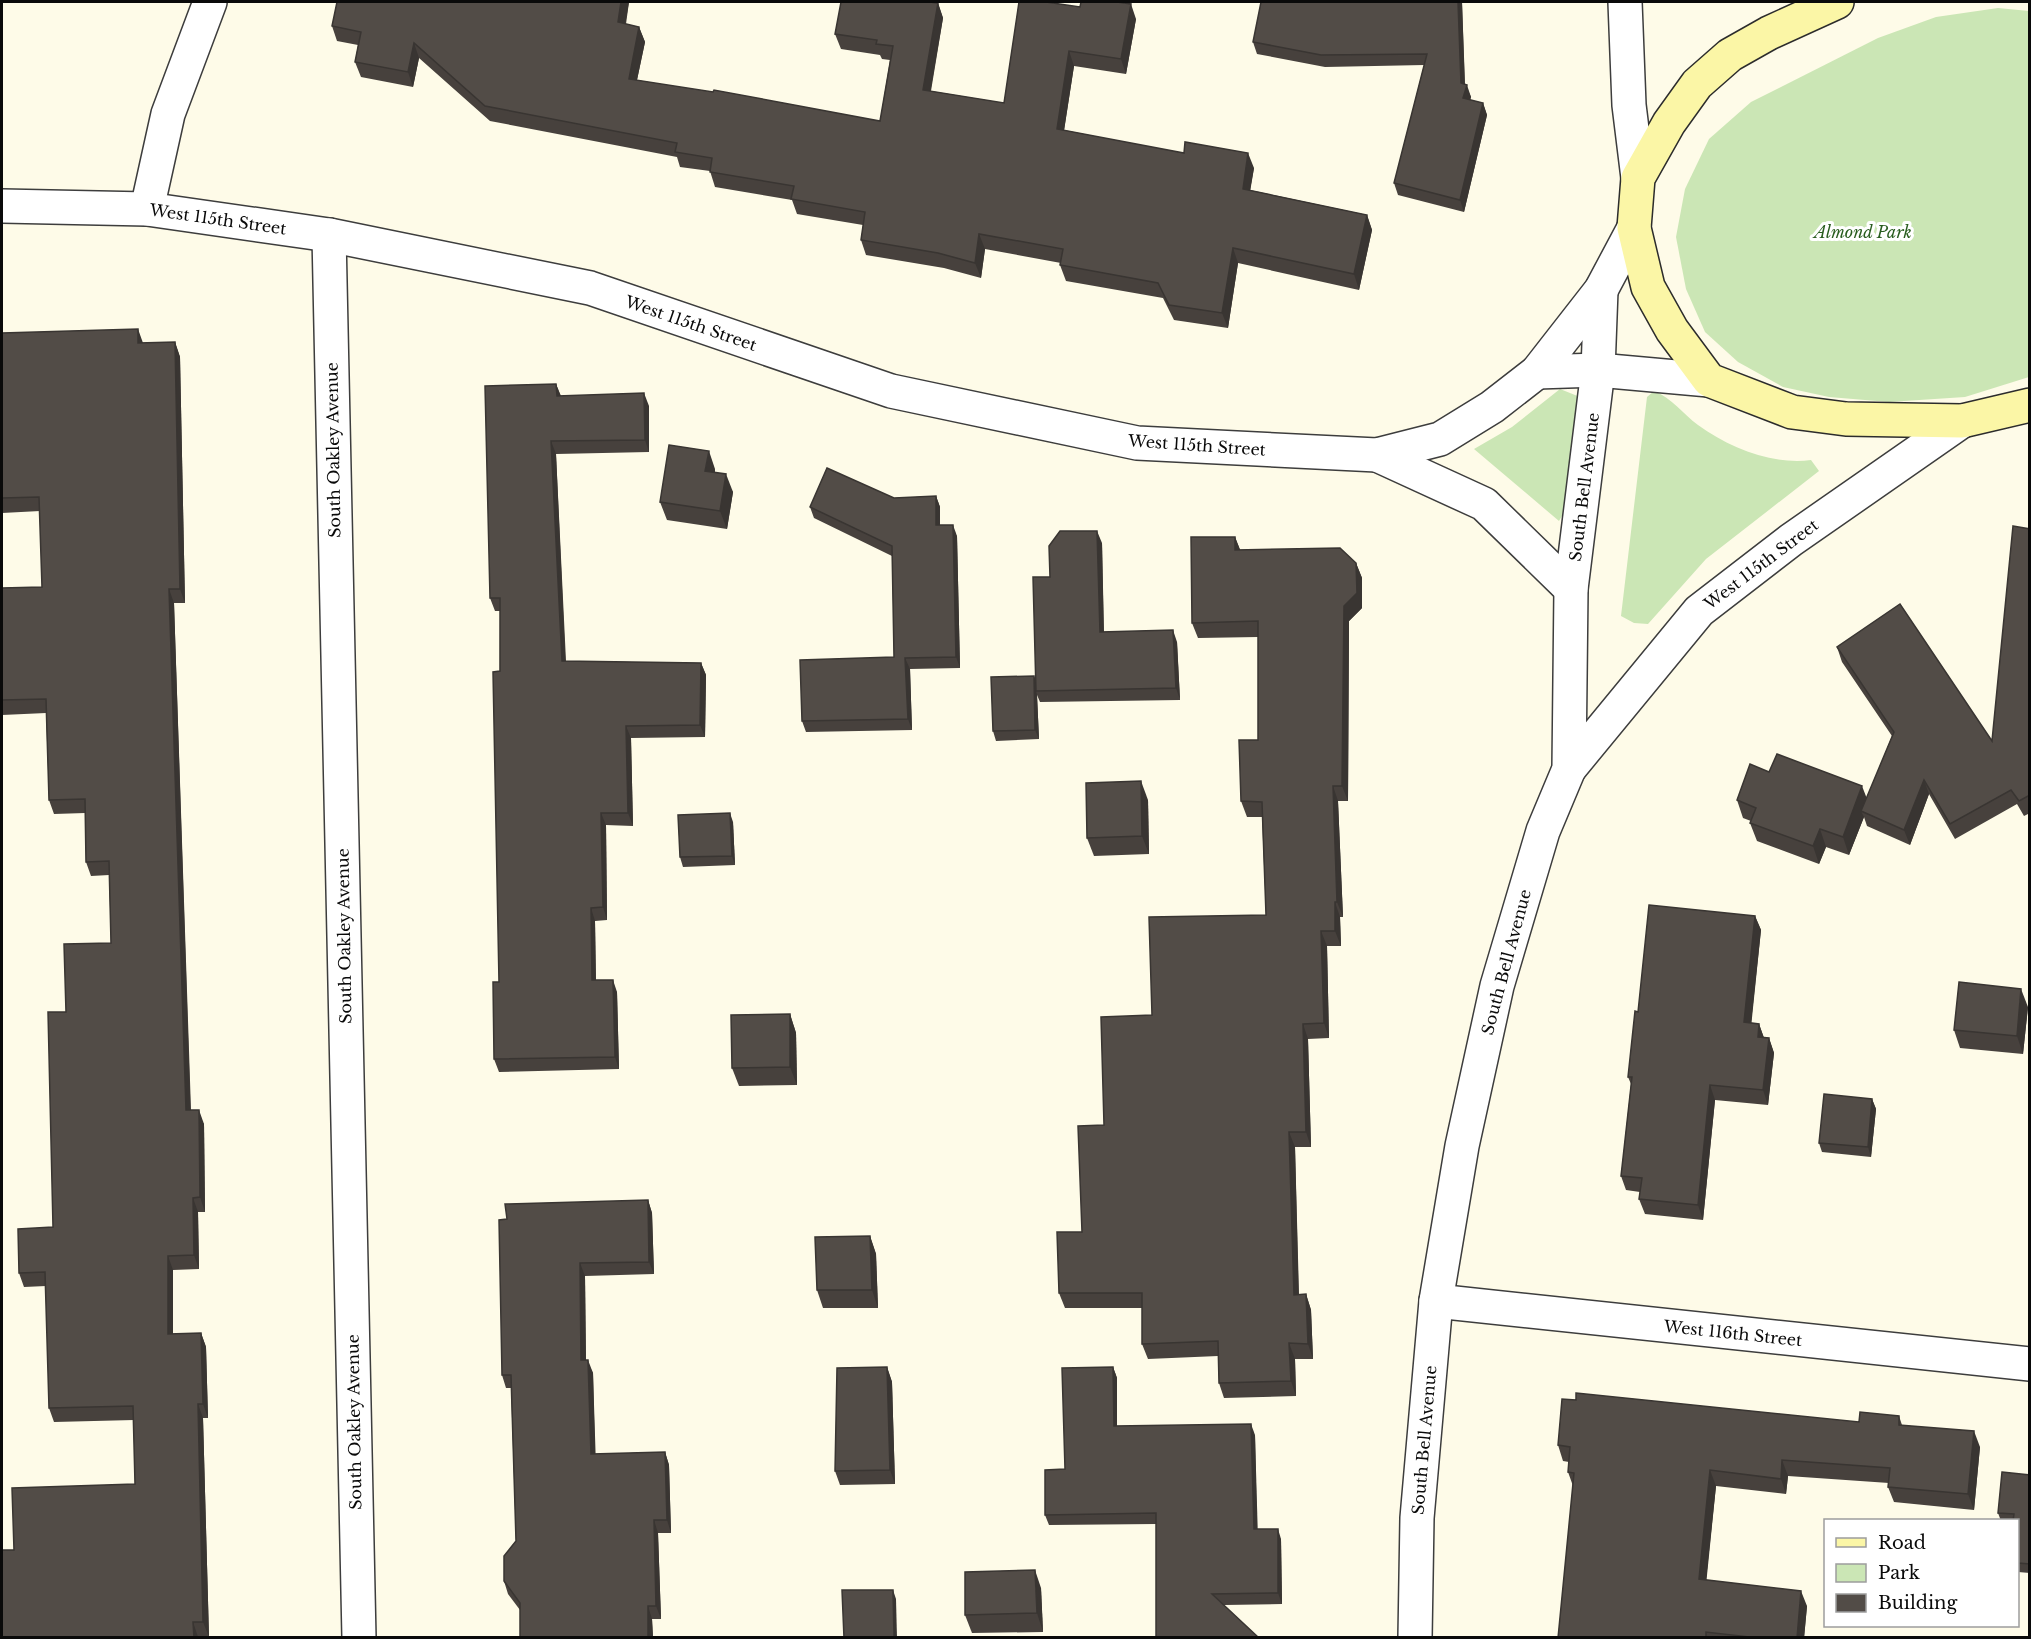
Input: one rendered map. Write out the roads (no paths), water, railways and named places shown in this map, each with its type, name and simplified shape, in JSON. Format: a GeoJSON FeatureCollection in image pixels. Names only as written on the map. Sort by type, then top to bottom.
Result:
{"type":"FeatureCollection","features":[{"type":"Feature","properties":{"kind":"street"},"geometry":{"type":"LineString","coordinates":[[147,209],[168,114],[210,2]]}},
{"type":"Feature","properties":{"kind":"street"},"geometry":{"type":"LineString","coordinates":[[1625,2],[1629,105],[1638,178],[1634,228],[1648,287],[1672,330],[1709,380]]}},
{"type":"Feature","properties":{"kind":"street"},"geometry":{"type":"LineString","coordinates":[[1638,178],[1669,123],[1697,84],[1730,55],[1769,33],[1837,2]]}},
{"type":"Feature","properties":{"kind":"street","name":"West 115th Street"},"geometry":{"type":"LineString","coordinates":[[2,206],[147,209],[329,235],[590,288],[891,391],[1137,443],[1377,455],[1440,439],[1492,407],[1537,372]]}},
{"type":"Feature","properties":{"kind":"street","name":"South Bell Avenue"},"geometry":{"type":"LineString","coordinates":[[1537,372],[1601,290],[1634,228]]}},
{"type":"Feature","properties":{"kind":"street","name":"South Oakley Avenue"},"geometry":{"type":"LineString","coordinates":[[329,235],[359,1638]]}},
{"type":"Feature","properties":{"kind":"street","name":"South Bell Avenue"},"geometry":{"type":"LineString","coordinates":[[1415,1638],[1418,1518],[1437,1301],[1462,1146],[1497,986],[1543,831],[1569,769],[1571,590],[1598,370],[1601,290]]}},
{"type":"Feature","properties":{"kind":"street"},"geometry":{"type":"LineString","coordinates":[[1537,372],[1598,370],[1709,380],[1792,412],[1846,419],[1962,421],[2030,405]]}},
{"type":"Feature","properties":{"kind":"street","name":"West 115th Street"},"geometry":{"type":"LineString","coordinates":[[1569,769],[1699,611],[1791,540],[1962,421]]}},
{"type":"Feature","properties":{"kind":"street","name":"West 115th Street"},"geometry":{"type":"LineString","coordinates":[[1377,455],[1484,504],[1571,590]]}},
{"type":"Feature","properties":{"kind":"street","name":"West 116th Street"},"geometry":{"type":"LineString","coordinates":[[1437,1301],[2030,1364]]}},
{"type":"Feature","properties":{"kind":"park label","name":"Almond Park"},"geometry":{"type":"Point","coordinates":[1863,232]}}]}
